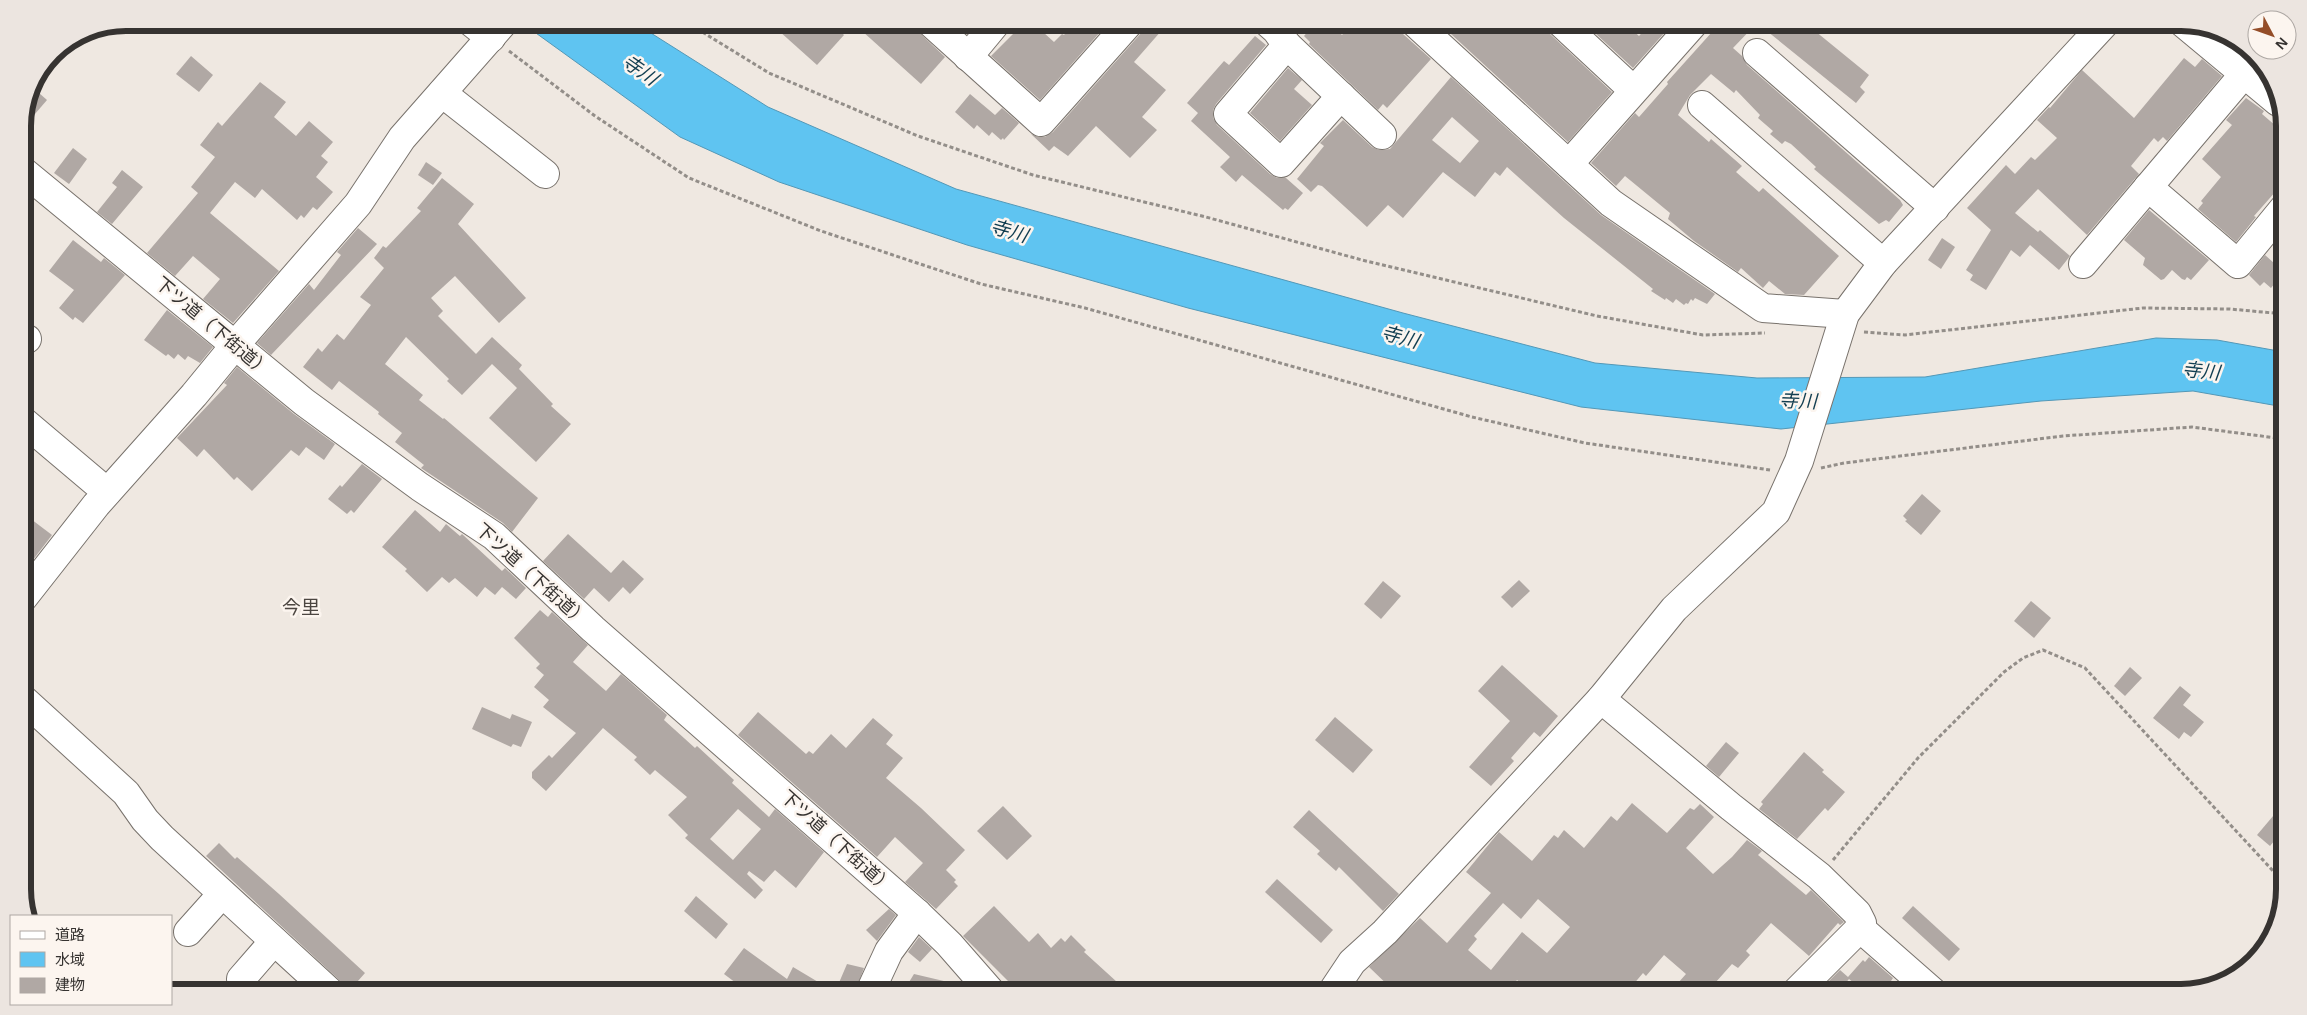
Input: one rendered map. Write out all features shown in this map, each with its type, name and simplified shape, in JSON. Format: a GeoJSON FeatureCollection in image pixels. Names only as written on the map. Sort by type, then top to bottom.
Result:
{"type":"FeatureCollection","features":[{"type":"Feature","properties":{"kind":"street"},"geometry":{"type":"LineString","coordinates":[[31,588],[107,492],[194,395],[358,204],[402,138],[442,94],[489,31]]}},
{"type":"Feature","properties":{"kind":"street"},"geometry":{"type":"LineString","coordinates":[[940,31],[1041,122],[1122,31]]}},
{"type":"Feature","properties":{"kind":"street"},"geometry":{"type":"LineString","coordinates":[[968,57],[990,31]]}},
{"type":"Feature","properties":{"kind":"street"},"geometry":{"type":"LineString","coordinates":[[1277,31],[1228,114],[1281,163],[1340,96]]}},
{"type":"Feature","properties":{"kind":"street"},"geometry":{"type":"LineString","coordinates":[[1279,31],[1340,96],[1382,135]]}},
{"type":"Feature","properties":{"kind":"street"},"geometry":{"type":"LineString","coordinates":[[1424,31],[1611,203],[1763,308],[1842,328]]}},
{"type":"Feature","properties":{"kind":"street"},"geometry":{"type":"LineString","coordinates":[[1570,31],[1633,90]]}},
{"type":"Feature","properties":{"kind":"street"},"geometry":{"type":"LineString","coordinates":[[1569,164],[1687,31]]}},
{"type":"Feature","properties":{"kind":"street"},"geometry":{"type":"LineString","coordinates":[[1337,984],[1352,962],[1385,932],[1601,699],[1674,609],[1776,512],[1797,467],[1842,328],[1883,263],[2098,31]]}},
{"type":"Feature","properties":{"kind":"street"},"geometry":{"type":"LineString","coordinates":[[2194,32],[2271,96]]}},
{"type":"Feature","properties":{"kind":"street"},"geometry":{"type":"LineString","coordinates":[[1757,53],[1934,208]]}},
{"type":"Feature","properties":{"kind":"street"},"geometry":{"type":"LineString","coordinates":[[2083,264],[2244,74]]}},
{"type":"Feature","properties":{"kind":"street"},"geometry":{"type":"LineString","coordinates":[[442,94],[545,174]]}},
{"type":"Feature","properties":{"kind":"street"},"geometry":{"type":"LineString","coordinates":[[1702,105],[1883,263]]}},
{"type":"Feature","properties":{"kind":"street","name":"下ツ道（下街道）"},"geometry":{"type":"LineString","coordinates":[[31,178],[348,436],[494,536],[592,629],[916,913],[949,944],[983,984]]}},
{"type":"Feature","properties":{"kind":"street"},"geometry":{"type":"LineString","coordinates":[[2148,187],[2238,264],[2276,218]]}},
{"type":"Feature","properties":{"kind":"street"},"geometry":{"type":"LineString","coordinates":[[31,428],[107,492]]}},
{"type":"Feature","properties":{"kind":"street"},"geometry":{"type":"LineString","coordinates":[[1601,699],[1730,807],[1819,876],[1857,913],[1862,923],[1860,928],[1804,984]]}},
{"type":"Feature","properties":{"kind":"street"},"geometry":{"type":"LineString","coordinates":[[31,706],[126,793],[144,820],[321,984]]}},
{"type":"Feature","properties":{"kind":"street"},"geometry":{"type":"LineString","coordinates":[[188,932],[222,894]]}},
{"type":"Feature","properties":{"kind":"street"},"geometry":{"type":"LineString","coordinates":[[874,984],[889,951],[916,913]]}},
{"type":"Feature","properties":{"kind":"street"},"geometry":{"type":"LineString","coordinates":[[1860,928],[1924,984]]}},
{"type":"Feature","properties":{"kind":"street"},"geometry":{"type":"LineString","coordinates":[[241,980],[274,941]]}},
{"type":"Feature","properties":{"kind":"path"},"geometry":{"type":"LineString","coordinates":[[495,31],[595,116],[689,178],[830,234],[981,284],[1085,308],[1472,417],[1585,443],[1797,467],[2063,436],[2192,427],[2276,438]]}},
{"type":"Feature","properties":{"kind":"path"},"geometry":{"type":"LineString","coordinates":[[701,31],[769,73],[918,136],[1033,175],[1206,217],[1362,260],[1597,316],[1703,335],[1772,333]]}},
{"type":"Feature","properties":{"kind":"path"},"geometry":{"type":"LineString","coordinates":[[1842,328],[1905,334],[2143,308],[2230,309],[2276,313]]}},
{"type":"Feature","properties":{"kind":"path"},"geometry":{"type":"LineString","coordinates":[[1819,876],[1918,758],[2004,672],[2023,658],[2044,650],[2084,668],[2276,874]]}},
{"type":"Feature","properties":{"kind":"water","name":"寺川"},"geometry":{"type":"Polygon","coordinates":[[[533,31],[648,31],[768,107],[956,189],[1403,313],[1595,363],[1757,378],[1925,377],[2156,338],[2217,340],[2276,351],[2276,406],[2193,391],[2041,401],[1781,429],[1581,407],[1188,308],[967,245],[779,182],[680,137],[533,31]]]}},
{"type":"Feature","properties":{"kind":"building"},"geometry":{"type":"Polygon","coordinates":[[[779,31],[840,31],[844,35],[817,65],[779,31]]]}},
{"type":"Feature","properties":{"kind":"building"},"geometry":{"type":"Polygon","coordinates":[[[862,31],[918,31],[945,57],[921,84],[862,31]]]}},
{"type":"Feature","properties":{"kind":"building"},"geometry":{"type":"Polygon","coordinates":[[[1016,31],[1042,31],[1054,42],[1067,31],[1101,31],[1040,100],[991,56],[1016,31]]]}},
{"type":"Feature","properties":{"kind":"building"},"geometry":{"type":"Polygon","coordinates":[[[1161,31],[1134,62],[1166,90],[1142,117],[1157,130],[1130,158],[1096,126],[1068,156],[1054,146],[1049,151],[1031,134],[1045,137],[1053,132],[1142,32],[1161,31]]]}},
{"type":"Feature","properties":{"kind":"building"},"geometry":{"type":"Polygon","coordinates":[[[1308,31],[1338,31],[1342,35],[1346,31],[1402,31],[1431,59],[1387,108],[1383,104],[1378,110],[1309,44],[1310,42],[1304,36],[1308,31]]]}},
{"type":"Feature","properties":{"kind":"building"},"geometry":{"type":"Polygon","coordinates":[[[1448,31],[1493,31],[1495,33],[1497,31],[1548,31],[1612,92],[1568,142],[1448,31]]]}},
{"type":"Feature","properties":{"kind":"building"},"geometry":{"type":"Polygon","coordinates":[[[1593,31],[1634,31],[1639,36],[1644,31],[1666,31],[1633,68],[1593,31]]]}},
{"type":"Feature","properties":{"kind":"building"},"geometry":{"type":"Polygon","coordinates":[[[1713,31],[1749,31],[1733,48],[1742,56],[1747,65],[1900,200],[1903,205],[1889,222],[1886,220],[1879,224],[1814,169],[1816,167],[1791,144],[1785,141],[1782,144],[1770,134],[1773,131],[1758,118],[1760,115],[1736,90],[1734,93],[1711,74],[1690,95],[1678,115],[1709,142],[1711,139],[1742,166],[1736,172],[1759,192],[1763,188],[1839,256],[1804,295],[1785,294],[1769,281],[1763,288],[1741,268],[1738,272],[1694,241],[1668,219],[1670,213],[1625,176],[1616,186],[1591,163],[1635,113],[1639,117],[1668,84],[1667,82],[1713,31]]]}},
{"type":"Feature","properties":{"kind":"building"},"geometry":{"type":"Polygon","coordinates":[[[1767,31],[1815,31],[1869,75],[1860,87],[1865,92],[1856,103],[1767,31]]]}},
{"type":"Feature","properties":{"kind":"building"},"geometry":{"type":"Polygon","coordinates":[[[1255,36],[1266,45],[1216,104],[1213,110],[1213,118],[1217,125],[1270,174],[1277,178],[1286,178],[1303,193],[1288,210],[1285,208],[1283,210],[1242,175],[1236,182],[1220,167],[1230,157],[1191,121],[1198,113],[1187,103],[1224,61],[1229,65],[1255,36]]]}},
{"type":"Feature","properties":{"kind":"building"},"geometry":{"type":"Polygon","coordinates":[[[191,56],[213,75],[199,92],[176,74],[191,56]]]}},
{"type":"Feature","properties":{"kind":"building"},"geometry":{"type":"Polygon","coordinates":[[[2184,58],[2195,67],[2202,59],[2222,76],[2167,141],[2163,137],[2158,142],[2154,138],[2131,166],[2139,174],[2087,235],[2038,189],[2015,213],[2038,232],[2040,230],[2070,256],[2059,270],[2030,245],[2020,257],[2011,250],[1986,290],[1970,280],[1973,275],[1966,270],[1991,230],[1967,208],[2006,165],[2015,174],[2031,157],[2035,160],[2057,138],[2037,120],[2050,108],[2082,70],[2134,118],[2184,58]]]}},
{"type":"Feature","properties":{"kind":"building"},"geometry":{"type":"Polygon","coordinates":[[[1288,68],[1302,80],[1294,89],[1312,105],[1280,141],[1250,113],[1288,68]]]}},
{"type":"Feature","properties":{"kind":"building"},"geometry":{"type":"Polygon","coordinates":[[[1451,77],[1601,215],[1715,294],[1707,304],[1695,298],[1684,305],[1676,299],[1673,303],[1666,298],[1665,300],[1651,291],[1653,289],[1564,218],[1507,167],[1500,176],[1495,172],[1475,197],[1443,172],[1403,218],[1388,205],[1367,227],[1322,186],[1318,185],[1311,192],[1297,179],[1324,146],[1320,143],[1343,120],[1372,147],[1379,150],[1390,149],[1451,77]],[[1452,117],[1432,140],[1460,163],[1479,141],[1452,117]]]}},
{"type":"Feature","properties":{"kind":"building"},"geometry":{"type":"Polygon","coordinates":[[[260,82],[286,102],[274,117],[296,136],[309,121],[333,142],[321,156],[328,162],[316,177],[333,192],[317,210],[313,207],[304,218],[301,215],[297,220],[262,189],[255,198],[235,182],[210,213],[279,271],[233,323],[203,299],[220,279],[193,256],[175,276],[147,253],[198,193],[191,187],[215,157],[200,145],[218,122],[222,126],[260,82]]]}},
{"type":"Feature","properties":{"kind":"building"},"geometry":{"type":"Polygon","coordinates":[[[38,92],[47,100],[31,118],[38,92]]]}},
{"type":"Feature","properties":{"kind":"building"},"geometry":{"type":"Polygon","coordinates":[[[970,94],[995,115],[1002,108],[1019,123],[1004,140],[1003,138],[1001,140],[992,132],[989,136],[977,125],[974,129],[955,112],[970,94]]]}},
{"type":"Feature","properties":{"kind":"building"},"geometry":{"type":"Polygon","coordinates":[[[2246,98],[2264,111],[2262,114],[2276,126],[2276,191],[2254,216],[2256,217],[2236,242],[2198,209],[2203,203],[2201,201],[2221,177],[2202,159],[2232,125],[2226,120],[2246,98]]]}},
{"type":"Feature","properties":{"kind":"building"},"geometry":{"type":"Polygon","coordinates":[[[73,148],[87,159],[69,184],[54,173],[73,148]]]}},
{"type":"Feature","properties":{"kind":"building"},"geometry":{"type":"Polygon","coordinates":[[[426,162],[442,173],[433,185],[418,175],[426,162]]]}},
{"type":"Feature","properties":{"kind":"building"},"geometry":{"type":"Polygon","coordinates":[[[122,170],[143,187],[112,224],[97,212],[117,187],[112,183],[122,170]]]}},
{"type":"Feature","properties":{"kind":"building"},"geometry":{"type":"Polygon","coordinates":[[[442,178],[474,204],[458,224],[526,298],[499,323],[455,276],[431,298],[443,311],[438,316],[476,354],[492,337],[522,365],[519,369],[553,404],[551,406],[571,424],[536,462],[489,418],[517,388],[492,364],[462,395],[447,381],[449,379],[406,337],[385,364],[423,395],[419,400],[444,418],[538,498],[512,532],[503,523],[421,468],[424,465],[395,442],[402,433],[378,414],[379,412],[339,381],[332,390],[303,367],[318,348],[322,352],[337,334],[344,340],[371,305],[360,297],[384,268],[374,258],[383,246],[386,248],[421,211],[417,208],[442,178]]]}},
{"type":"Feature","properties":{"kind":"building"},"geometry":{"type":"Polygon","coordinates":[[[2149,210],[2209,260],[2191,280],[2187,277],[2185,280],[2182,279],[2172,270],[2161,280],[2143,265],[2145,258],[2124,240],[2149,210]]]}},
{"type":"Feature","properties":{"kind":"building"},"geometry":{"type":"Polygon","coordinates":[[[358,228],[377,244],[271,355],[257,343],[309,284],[314,290],[341,255],[337,252],[358,228]]]}},
{"type":"Feature","properties":{"kind":"building"},"geometry":{"type":"Polygon","coordinates":[[[1942,238],[1955,247],[1941,269],[1928,260],[1942,238]]]}},
{"type":"Feature","properties":{"kind":"building"},"geometry":{"type":"Polygon","coordinates":[[[73,240],[101,262],[104,258],[125,275],[83,323],[75,317],[73,320],[59,308],[74,290],[49,271],[73,240]]]}},
{"type":"Feature","properties":{"kind":"building"},"geometry":{"type":"Polygon","coordinates":[[[2265,255],[2276,265],[2276,282],[2271,288],[2264,282],[2260,286],[2249,275],[2265,255]]]}},
{"type":"Feature","properties":{"kind":"building"},"geometry":{"type":"Polygon","coordinates":[[[167,310],[213,347],[200,363],[188,356],[185,360],[178,354],[174,359],[168,354],[166,356],[144,340],[167,310]]]}},
{"type":"Feature","properties":{"kind":"building"},"geometry":{"type":"Polygon","coordinates":[[[237,367],[294,414],[335,444],[324,460],[306,447],[299,456],[291,450],[252,491],[237,477],[234,480],[204,449],[197,457],[177,438],[227,385],[224,383],[237,367]]]}},
{"type":"Feature","properties":{"kind":"building"},"geometry":{"type":"Polygon","coordinates":[[[362,464],[382,479],[354,513],[351,510],[347,514],[328,499],[340,485],[342,487],[362,464]]]}},
{"type":"Feature","properties":{"kind":"building"},"geometry":{"type":"Polygon","coordinates":[[[1922,494],[1941,511],[1921,535],[1905,521],[1907,520],[1903,516],[1922,494]]]}},
{"type":"Feature","properties":{"kind":"building"},"geometry":{"type":"Polygon","coordinates":[[[415,510],[440,532],[446,524],[460,536],[462,534],[502,571],[505,568],[526,588],[516,599],[502,587],[495,595],[485,587],[477,597],[455,578],[449,583],[442,577],[427,592],[405,571],[407,569],[382,547],[415,510]]]}},
{"type":"Feature","properties":{"kind":"building"},"geometry":{"type":"Polygon","coordinates":[[[31,519],[52,535],[31,563],[31,519]]]}},
{"type":"Feature","properties":{"kind":"building"},"geometry":{"type":"Polygon","coordinates":[[[568,534],[611,573],[623,560],[644,579],[630,594],[623,587],[609,602],[594,588],[584,599],[543,561],[568,534]]]}},
{"type":"Feature","properties":{"kind":"building"},"geometry":{"type":"Polygon","coordinates":[[[1519,580],[1530,591],[1512,608],[1501,597],[1519,580]]]}},
{"type":"Feature","properties":{"kind":"building"},"geometry":{"type":"Polygon","coordinates":[[[1383,581],[1401,596],[1381,619],[1364,604],[1383,581]]]}},
{"type":"Feature","properties":{"kind":"building"},"geometry":{"type":"Polygon","coordinates":[[[2031,601],[2051,618],[2034,638],[2014,621],[2031,601]]]}},
{"type":"Feature","properties":{"kind":"building"},"geometry":{"type":"Polygon","coordinates":[[[540,610],[548,617],[552,612],[588,645],[573,662],[606,691],[621,674],[667,715],[664,720],[695,748],[697,746],[734,780],[732,783],[769,817],[775,809],[824,852],[796,888],[775,870],[764,882],[749,871],[747,874],[763,890],[755,899],[685,838],[688,835],[668,815],[687,797],[655,770],[650,775],[634,760],[637,757],[603,728],[546,791],[532,778],[532,772],[549,755],[552,758],[576,733],[543,707],[549,700],[534,687],[544,675],[536,668],[540,664],[514,638],[540,610]],[[738,809],[710,839],[733,860],[761,829],[738,809]]]}},
{"type":"Feature","properties":{"kind":"building"},"geometry":{"type":"Polygon","coordinates":[[[1502,665],[1558,716],[1540,737],[1534,732],[1511,758],[1514,761],[1491,786],[1469,767],[1510,721],[1478,691],[1502,665]]]}},
{"type":"Feature","properties":{"kind":"building"},"geometry":{"type":"Polygon","coordinates":[[[2130,667],[2142,678],[2125,696],[2114,686],[2130,667]]]}},
{"type":"Feature","properties":{"kind":"building"},"geometry":{"type":"Polygon","coordinates":[[[2180,686],[2191,695],[2183,705],[2204,722],[2191,737],[2184,732],[2179,739],[2153,718],[2180,686]]]}},
{"type":"Feature","properties":{"kind":"building"},"geometry":{"type":"Polygon","coordinates":[[[482,707],[510,719],[512,714],[532,722],[521,747],[513,744],[511,747],[472,729],[482,707]]]}},
{"type":"Feature","properties":{"kind":"building"},"geometry":{"type":"Polygon","coordinates":[[[758,712],[806,754],[809,751],[813,754],[831,734],[846,748],[873,718],[893,735],[886,744],[903,758],[886,778],[965,850],[946,870],[956,880],[954,882],[958,886],[936,909],[905,882],[923,863],[895,837],[877,857],[738,735],[758,712]]]}},
{"type":"Feature","properties":{"kind":"building"},"geometry":{"type":"Polygon","coordinates":[[[1335,717],[1373,750],[1353,773],[1315,740],[1335,717]]]}},
{"type":"Feature","properties":{"kind":"building"},"geometry":{"type":"Polygon","coordinates":[[[1726,742],[1739,753],[1719,777],[1706,766],[1726,742]]]}},
{"type":"Feature","properties":{"kind":"building"},"geometry":{"type":"Polygon","coordinates":[[[1804,752],[1824,770],[1822,772],[1845,792],[1828,811],[1825,808],[1797,839],[1759,809],[1763,804],[1761,802],[1804,752]]]}},
{"type":"Feature","properties":{"kind":"building"},"geometry":{"type":"Polygon","coordinates":[[[1632,803],[1667,833],[1690,808],[1694,810],[1700,804],[1714,817],[1686,848],[1713,874],[1747,840],[1762,851],[1758,855],[1806,895],[1811,890],[1844,922],[1840,925],[1838,923],[1809,956],[1771,923],[1746,951],[1750,955],[1738,968],[1732,964],[1714,984],[1677,984],[1686,974],[1664,955],[1646,976],[1643,973],[1634,984],[1522,984],[1517,980],[1514,984],[1387,984],[1369,967],[1420,918],[1447,943],[1491,893],[1466,872],[1499,832],[1532,861],[1554,835],[1558,838],[1564,830],[1584,848],[1611,816],[1617,821],[1632,803]],[[1538,899],[1521,919],[1503,903],[1474,936],[1477,939],[1468,950],[1491,970],[1522,932],[1547,953],[1570,927],[1538,899]]]}},
{"type":"Feature","properties":{"kind":"building"},"geometry":{"type":"Polygon","coordinates":[[[1003,806],[1032,836],[1007,860],[977,831],[1003,806]]]}},
{"type":"Feature","properties":{"kind":"building"},"geometry":{"type":"Polygon","coordinates":[[[1309,810],[1399,894],[1383,911],[1339,867],[1336,871],[1317,854],[1320,851],[1293,827],[1309,810]]]}},
{"type":"Feature","properties":{"kind":"building"},"geometry":{"type":"Polygon","coordinates":[[[2276,812],[2276,839],[2270,846],[2257,835],[2276,812]]]}},
{"type":"Feature","properties":{"kind":"building"},"geometry":{"type":"Polygon","coordinates":[[[219,843],[235,859],[237,857],[279,894],[365,973],[355,984],[344,984],[206,856],[219,843]]]}},
{"type":"Feature","properties":{"kind":"building"},"geometry":{"type":"Polygon","coordinates":[[[1277,879],[1333,930],[1321,943],[1265,892],[1277,879]]]}},
{"type":"Feature","properties":{"kind":"building"},"geometry":{"type":"Polygon","coordinates":[[[696,896],[728,924],[716,939],[684,911],[696,896]]]}},
{"type":"Feature","properties":{"kind":"building"},"geometry":{"type":"Polygon","coordinates":[[[994,906],[1029,942],[1038,933],[1051,948],[1061,938],[1065,942],[1071,935],[1086,950],[1084,952],[1119,984],[1011,984],[963,936],[994,906]]]}},
{"type":"Feature","properties":{"kind":"building"},"geometry":{"type":"Polygon","coordinates":[[[1913,906],[1960,949],[1949,961],[1902,918],[1913,906]]]}},
{"type":"Feature","properties":{"kind":"building"},"geometry":{"type":"Polygon","coordinates":[[[889,909],[896,915],[877,941],[866,930],[889,909]]]}},
{"type":"Feature","properties":{"kind":"building"},"geometry":{"type":"Polygon","coordinates":[[[919,937],[932,949],[920,962],[908,952],[919,937]]]}},
{"type":"Feature","properties":{"kind":"building"},"geometry":{"type":"Polygon","coordinates":[[[744,948],[787,979],[793,967],[822,984],[737,984],[724,974],[744,948]]]}},
{"type":"Feature","properties":{"kind":"building"},"geometry":{"type":"Polygon","coordinates":[[[1869,957],[1893,978],[1891,981],[1895,984],[1855,984],[1849,979],[1845,984],[1826,984],[1840,970],[1848,977],[1863,960],[1865,962],[1869,957]]]}},
{"type":"Feature","properties":{"kind":"building"},"geometry":{"type":"Polygon","coordinates":[[[847,964],[864,968],[858,984],[838,984],[847,964]]]}},
{"type":"Feature","properties":{"kind":"building"},"geometry":{"type":"Polygon","coordinates":[[[914,974],[956,984],[908,984],[914,974]]]}},
{"type":"Feature","properties":{"kind":"district","name":"今里"},"geometry":{"type":"Point","coordinates":[301,607]}}]}
